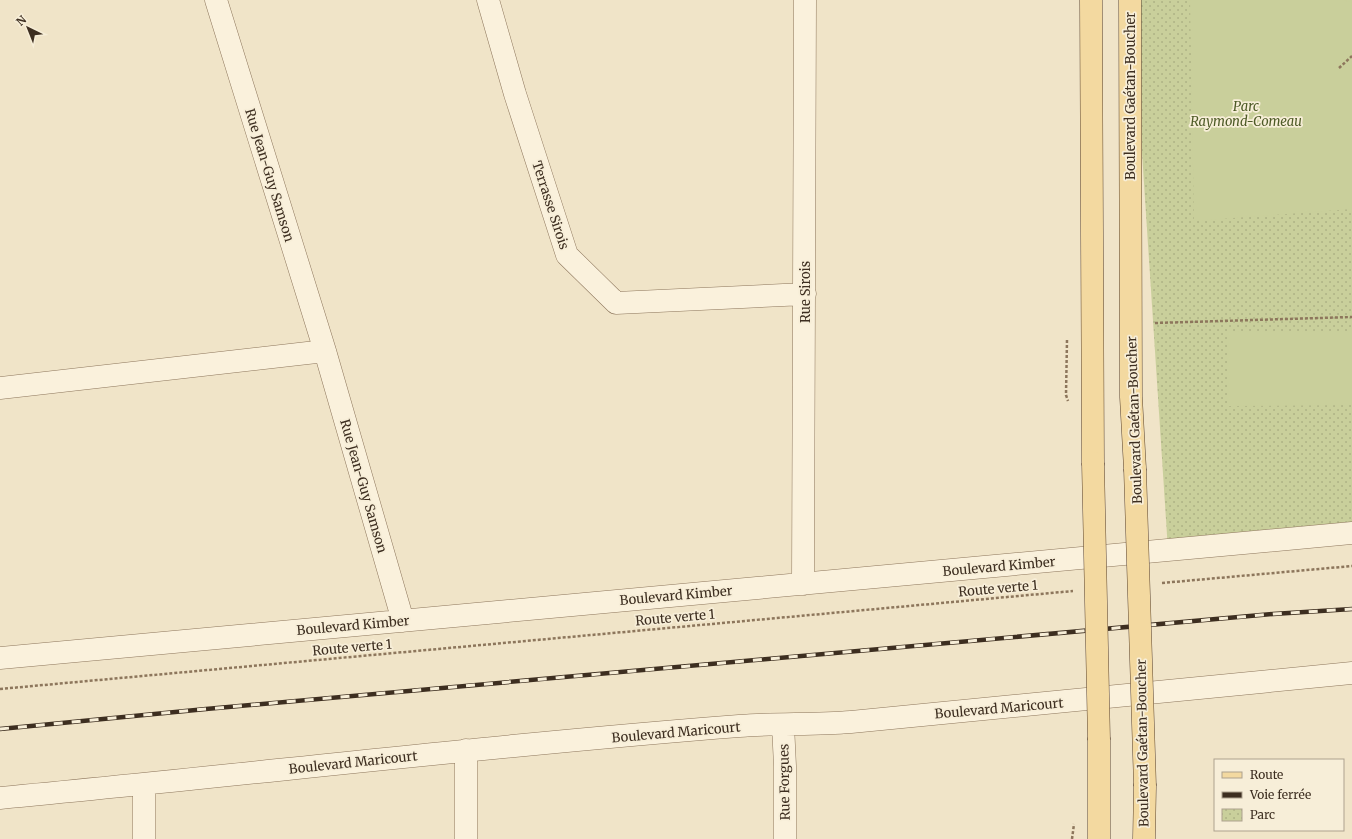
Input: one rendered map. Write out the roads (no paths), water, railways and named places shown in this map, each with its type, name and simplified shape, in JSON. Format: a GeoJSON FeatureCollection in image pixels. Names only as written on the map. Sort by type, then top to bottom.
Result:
{"type":"FeatureCollection","features":[{"type":"Feature","properties":{"kind":"main road"},"geometry":{"type":"LineString","coordinates":[[1091,0],[1093,463],[1099,740],[1099,839]]}},
{"type":"Feature","properties":{"kind":"main road","name":"Boulevard Gaétan-Boucher"},"geometry":{"type":"LineString","coordinates":[[1130,0],[1131,397],[1135,469],[1145,786],[1144,839]]}},
{"type":"Feature","properties":{"kind":"street","name":"Rue Jean-Guy Samson"},"geometry":{"type":"LineString","coordinates":[[216,0],[325,351],[403,621]]}},
{"type":"Feature","properties":{"kind":"street","name":"Terrasse Sirois"},"geometry":{"type":"LineString","coordinates":[[488,0],[567,255],[616,303],[804,294]]}},
{"type":"Feature","properties":{"kind":"street","name":"Rue Sirois"},"geometry":{"type":"LineString","coordinates":[[803,584],[805,0]]}},
{"type":"Feature","properties":{"kind":"street"},"geometry":{"type":"LineString","coordinates":[[0,388],[325,351]]}},
{"type":"Feature","properties":{"kind":"street","name":"Boulevard Kimber"},"geometry":{"type":"LineString","coordinates":[[0,658],[1352,533]]}},
{"type":"Feature","properties":{"kind":"street","name":"Boulevard Maricourt"},"geometry":{"type":"LineString","coordinates":[[0,798],[466,750],[742,726],[866,721],[1352,673]]}},
{"type":"Feature","properties":{"kind":"street","name":"Rue Forgues"},"geometry":{"type":"LineString","coordinates":[[783,725],[785,766],[785,839]]}},
{"type":"Feature","properties":{"kind":"street"},"geometry":{"type":"LineString","coordinates":[[466,750],[466,839]]}},
{"type":"Feature","properties":{"kind":"street"},"geometry":{"type":"LineString","coordinates":[[144,784],[144,839]]}},
{"type":"Feature","properties":{"kind":"railway"},"geometry":{"type":"LineString","coordinates":[[0,729],[206,709],[1273,614],[1352,609]]}},
{"type":"Feature","properties":{"kind":"park label","name":"Parc Raymond-Comeau"},"geometry":{"type":"Point","coordinates":[1246,114]}}]}
